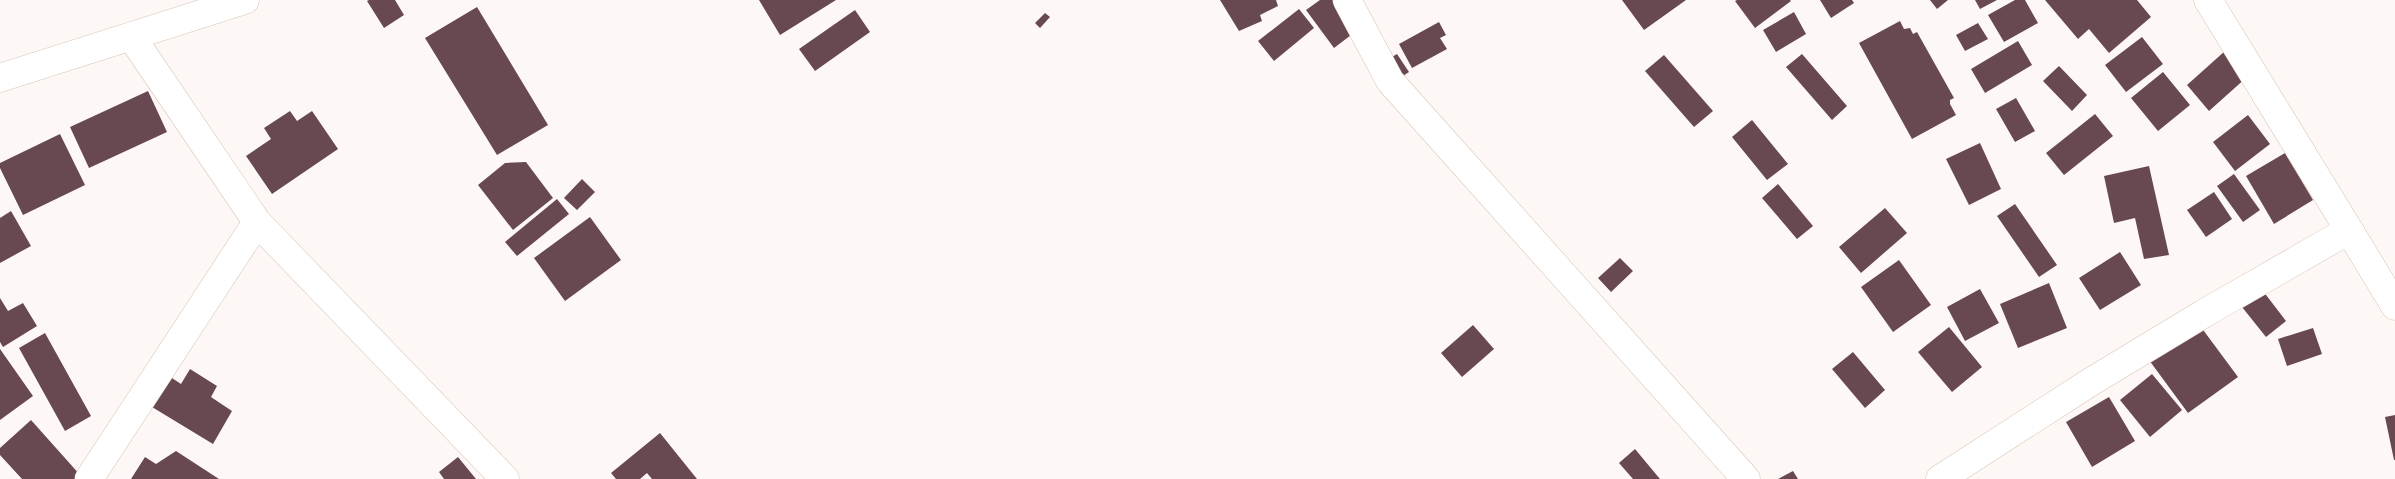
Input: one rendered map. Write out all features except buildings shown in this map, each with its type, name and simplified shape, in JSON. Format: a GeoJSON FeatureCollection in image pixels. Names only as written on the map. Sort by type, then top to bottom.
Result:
{"type":"FeatureCollection","features":[{"type":"Feature","properties":{"kind":"street"},"geometry":{"type":"LineString","coordinates":[[0,78],[245,0]]}},
{"type":"Feature","properties":{"kind":"street"},"geometry":{"type":"LineString","coordinates":[[1347,0],[1390,81],[1746,479]]}},
{"type":"Feature","properties":{"kind":"street"},"geometry":{"type":"LineString","coordinates":[[2208,0],[2395,306]]}},
{"type":"Feature","properties":{"kind":"street"},"geometry":{"type":"LineString","coordinates":[[130,36],[256,222],[505,479]]}},
{"type":"Feature","properties":{"kind":"street"},"geometry":{"type":"LineString","coordinates":[[89,479],[256,222]]}},
{"type":"Feature","properties":{"kind":"street"},"geometry":{"type":"LineString","coordinates":[[1940,479],[2122,363],[2348,230]]}}]}
